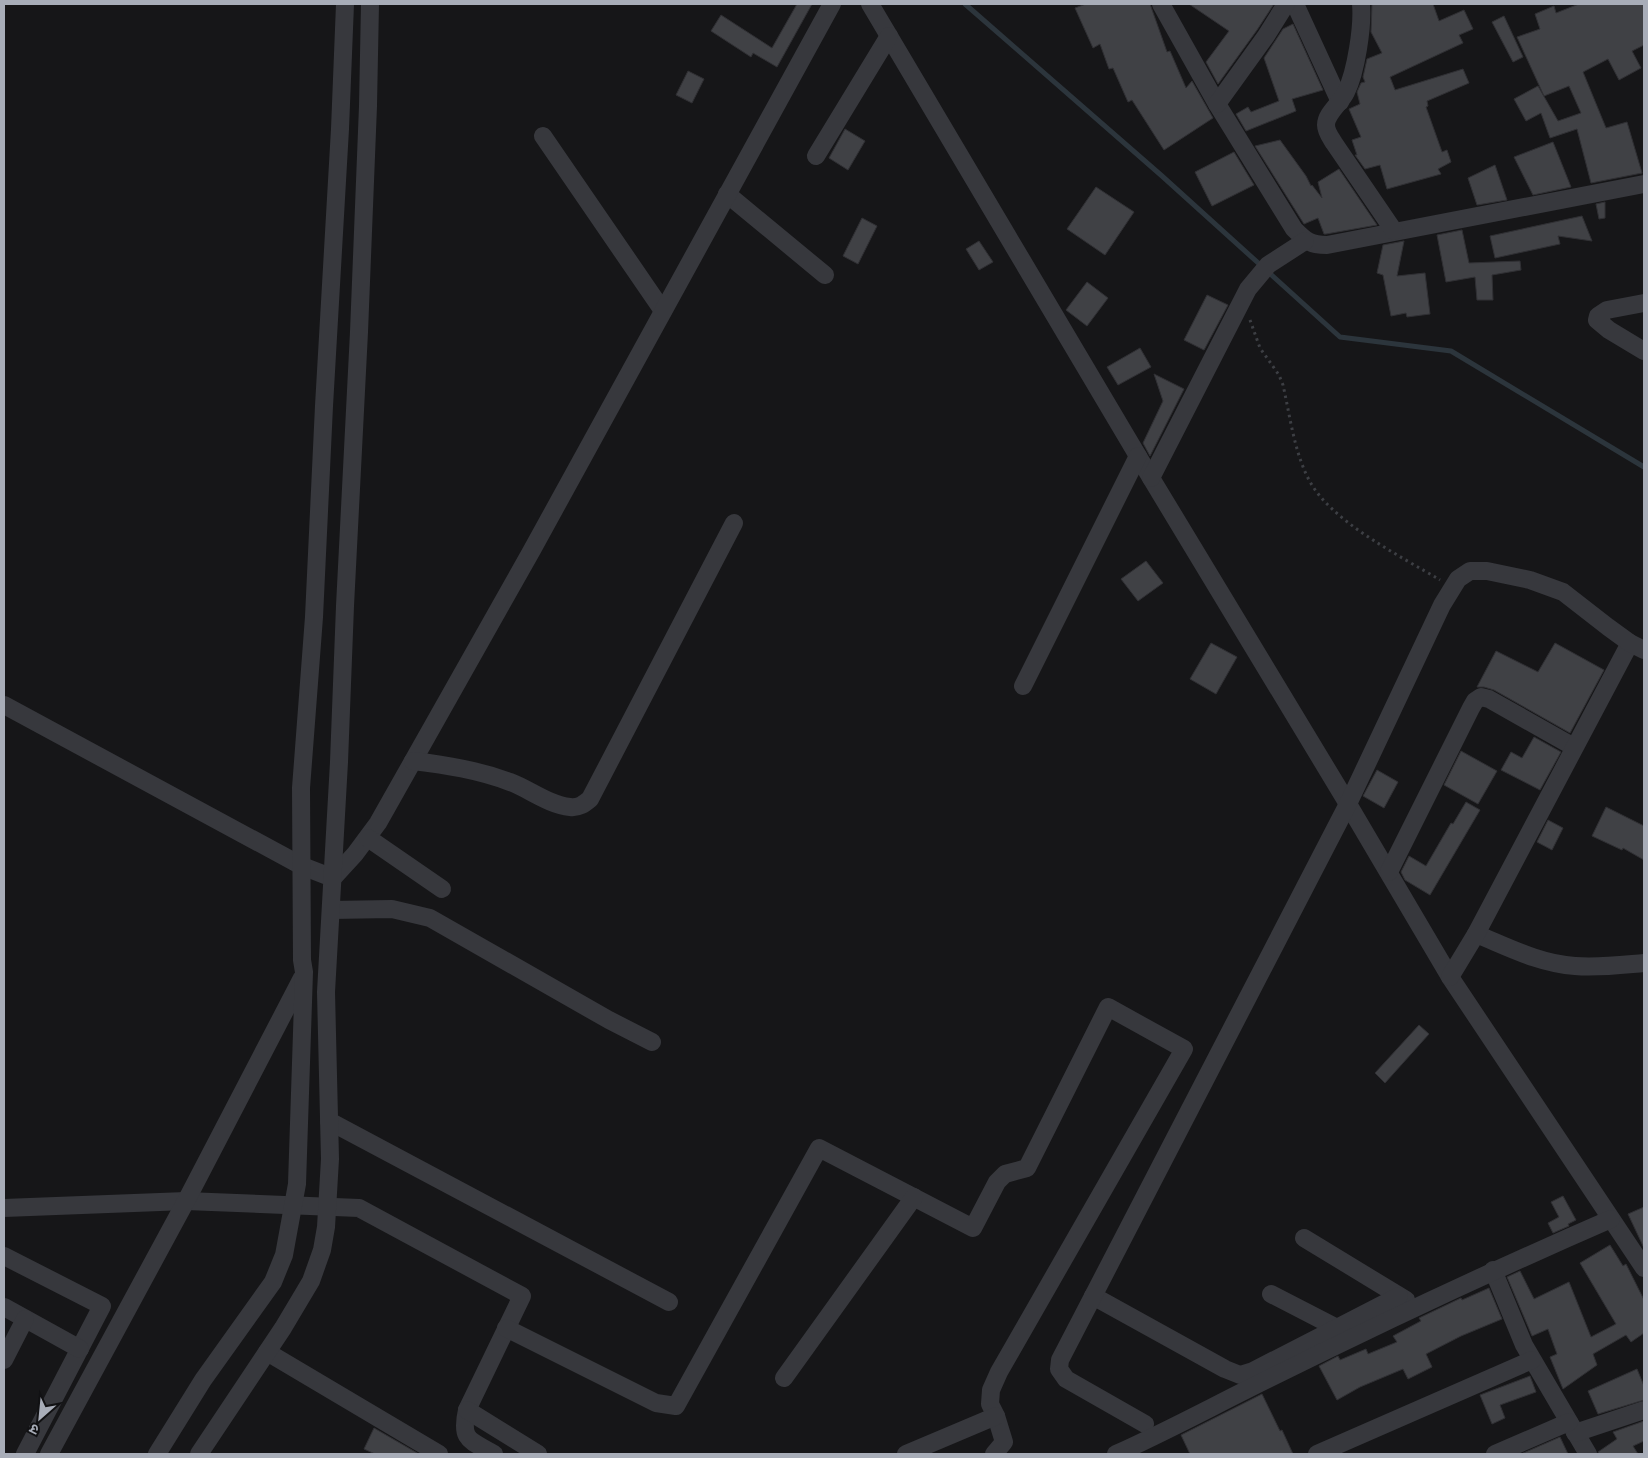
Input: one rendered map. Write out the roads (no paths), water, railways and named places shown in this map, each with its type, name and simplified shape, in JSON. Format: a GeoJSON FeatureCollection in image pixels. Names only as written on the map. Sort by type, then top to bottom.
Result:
{"type":"FeatureCollection","features":[{"type":"Feature","properties":{"kind":"street"},"geometry":{"type":"LineString","coordinates":[[157,1454],[203,1380],[273,1282],[284,1255],[297,1184],[304,972],[302,960],[302,788],[314,617],[345,4]]}},
{"type":"Feature","properties":{"kind":"street"},"geometry":{"type":"LineString","coordinates":[[199,1454],[267,1352],[310,1281],[322,1250],[328,1207],[330,1159],[326,992],[333,878],[368,106],[370,4]]}},
{"type":"Feature","properties":{"kind":"street"},"geometry":{"type":"LineString","coordinates":[[333,878],[368,838],[413,761],[532,550],[832,4]]}},
{"type":"Feature","properties":{"kind":"street"},"geometry":{"type":"LineString","coordinates":[[870,4],[1450,977],[1644,1268]]}},
{"type":"Feature","properties":{"kind":"street"},"geometry":{"type":"LineString","coordinates":[[1161,4],[1217,104],[1294,229],[1305,241],[1315,245],[1327,245],[1644,184]]}},
{"type":"Feature","properties":{"kind":"street"},"geometry":{"type":"LineString","coordinates":[[1217,104],[1266,36],[1286,4]]}},
{"type":"Feature","properties":{"kind":"street"},"geometry":{"type":"LineString","coordinates":[[1295,4],[1340,102]]}},
{"type":"Feature","properties":{"kind":"street"},"geometry":{"type":"LineString","coordinates":[[1366,5],[1350,84],[1340,102],[1328,117],[1326,125],[1328,132],[1394,231]]}},
{"type":"Feature","properties":{"kind":"street"},"geometry":{"type":"LineString","coordinates":[[816,156],[890,36]]}},
{"type":"Feature","properties":{"kind":"street"},"geometry":{"type":"LineString","coordinates":[[543,136],[663,311]]}},
{"type":"Feature","properties":{"kind":"street"},"geometry":{"type":"LineString","coordinates":[[727,194],[825,275]]}},
{"type":"Feature","properties":{"kind":"street"},"geometry":{"type":"LineString","coordinates":[[1151,478],[1245,294],[1268,265],[1305,241]]}},
{"type":"Feature","properties":{"kind":"street"},"geometry":{"type":"LineString","coordinates":[[1644,303],[1608,310],[1598,316],[1597,320],[1609,330],[1644,351]]}},
{"type":"Feature","properties":{"kind":"street"},"geometry":{"type":"LineString","coordinates":[[1023,686],[1138,456]]}},
{"type":"Feature","properties":{"kind":"street"},"geometry":{"type":"LineString","coordinates":[[413,761],[452,766],[488,774],[558,804],[571,807],[581,806],[590,798],[734,523]]}},
{"type":"Feature","properties":{"kind":"street"},"geometry":{"type":"LineString","coordinates":[[1145,1424],[1066,1379],[1059,1369],[1060,1360],[1348,804],[1442,605],[1458,578],[1470,571],[1495,572],[1548,585],[1563,592],[1575,599],[1608,627],[1637,646],[1574,747],[1476,934],[1450,977]]}},
{"type":"Feature","properties":{"kind":"street"},"geometry":{"type":"LineString","coordinates":[[1389,872],[1475,701],[1481,697],[1489,699],[1574,747]]}},
{"type":"Feature","properties":{"kind":"street"},"geometry":{"type":"LineString","coordinates":[[4,705],[302,866],[333,878]]}},
{"type":"Feature","properties":{"kind":"street"},"geometry":{"type":"LineString","coordinates":[[368,838],[442,890]]}},
{"type":"Feature","properties":{"kind":"street"},"geometry":{"type":"LineString","coordinates":[[331,910],[392,909],[430,918],[609,1020],[652,1042]]}},
{"type":"Feature","properties":{"kind":"street"},"geometry":{"type":"LineString","coordinates":[[1476,934],[1534,957],[1558,964],[1598,966],[1644,963]]}},
{"type":"Feature","properties":{"kind":"street"},"geometry":{"type":"LineString","coordinates":[[49,1454],[186,1201],[304,972],[328,956]]}},
{"type":"Feature","properties":{"kind":"street"},"geometry":{"type":"LineString","coordinates":[[506,1328],[656,1403],[676,1406],[819,1148],[973,1228],[997,1182],[1005,1174],[1027,1168],[1108,1006],[1184,1049],[999,1372],[991,1390],[990,1404],[1004,1442],[994,1454]]}},
{"type":"Feature","properties":{"kind":"street"},"geometry":{"type":"LineString","coordinates":[[329,1121],[669,1302]]}},
{"type":"Feature","properties":{"kind":"street"},"geometry":{"type":"LineString","coordinates":[[784,1378],[914,1197]]}},
{"type":"Feature","properties":{"kind":"street"},"geometry":{"type":"LineString","coordinates":[[4,1208],[186,1201],[359,1208],[522,1296],[467,1410],[464,1425],[465,1434],[470,1440],[494,1454]]}},
{"type":"Feature","properties":{"kind":"street"},"geometry":{"type":"LineString","coordinates":[[1116,1454],[1493,1270],[1611,1219]]}},
{"type":"Feature","properties":{"kind":"street"},"geometry":{"type":"LineString","coordinates":[[1093,1296],[1225,1369],[1240,1375],[1252,1371],[1337,1328],[1403,1298],[1304,1238]]}},
{"type":"Feature","properties":{"kind":"street"},"geometry":{"type":"LineString","coordinates":[[4,1256],[102,1306],[25,1454]]}},
{"type":"Feature","properties":{"kind":"street"},"geometry":{"type":"LineString","coordinates":[[1493,1270],[1524,1345],[1588,1454]]}},
{"type":"Feature","properties":{"kind":"street"},"geometry":{"type":"LineString","coordinates":[[1271,1294],[1337,1328]]}},
{"type":"Feature","properties":{"kind":"street"},"geometry":{"type":"LineString","coordinates":[[4,1308],[80,1349]]}},
{"type":"Feature","properties":{"kind":"street"},"geometry":{"type":"LineString","coordinates":[[4,1360],[25,1319]]}},
{"type":"Feature","properties":{"kind":"street"},"geometry":{"type":"LineString","coordinates":[[267,1352],[439,1454]]}},
{"type":"Feature","properties":{"kind":"street"},"geometry":{"type":"LineString","coordinates":[[1318,1454],[1344,1449],[1532,1360]]}},
{"type":"Feature","properties":{"kind":"street"},"geometry":{"type":"LineString","coordinates":[[467,1410],[538,1454]]}},
{"type":"Feature","properties":{"kind":"street"},"geometry":{"type":"LineString","coordinates":[[1495,1454],[1572,1428],[1644,1410]]}},
{"type":"Feature","properties":{"kind":"street"},"geometry":{"type":"LineString","coordinates":[[906,1454],[996,1416]]}},
{"type":"Feature","properties":{"kind":"waterway"},"geometry":{"type":"LineString","coordinates":[[965,4],[1162,176],[1340,337],[1451,351],[1644,467]]}}]}
